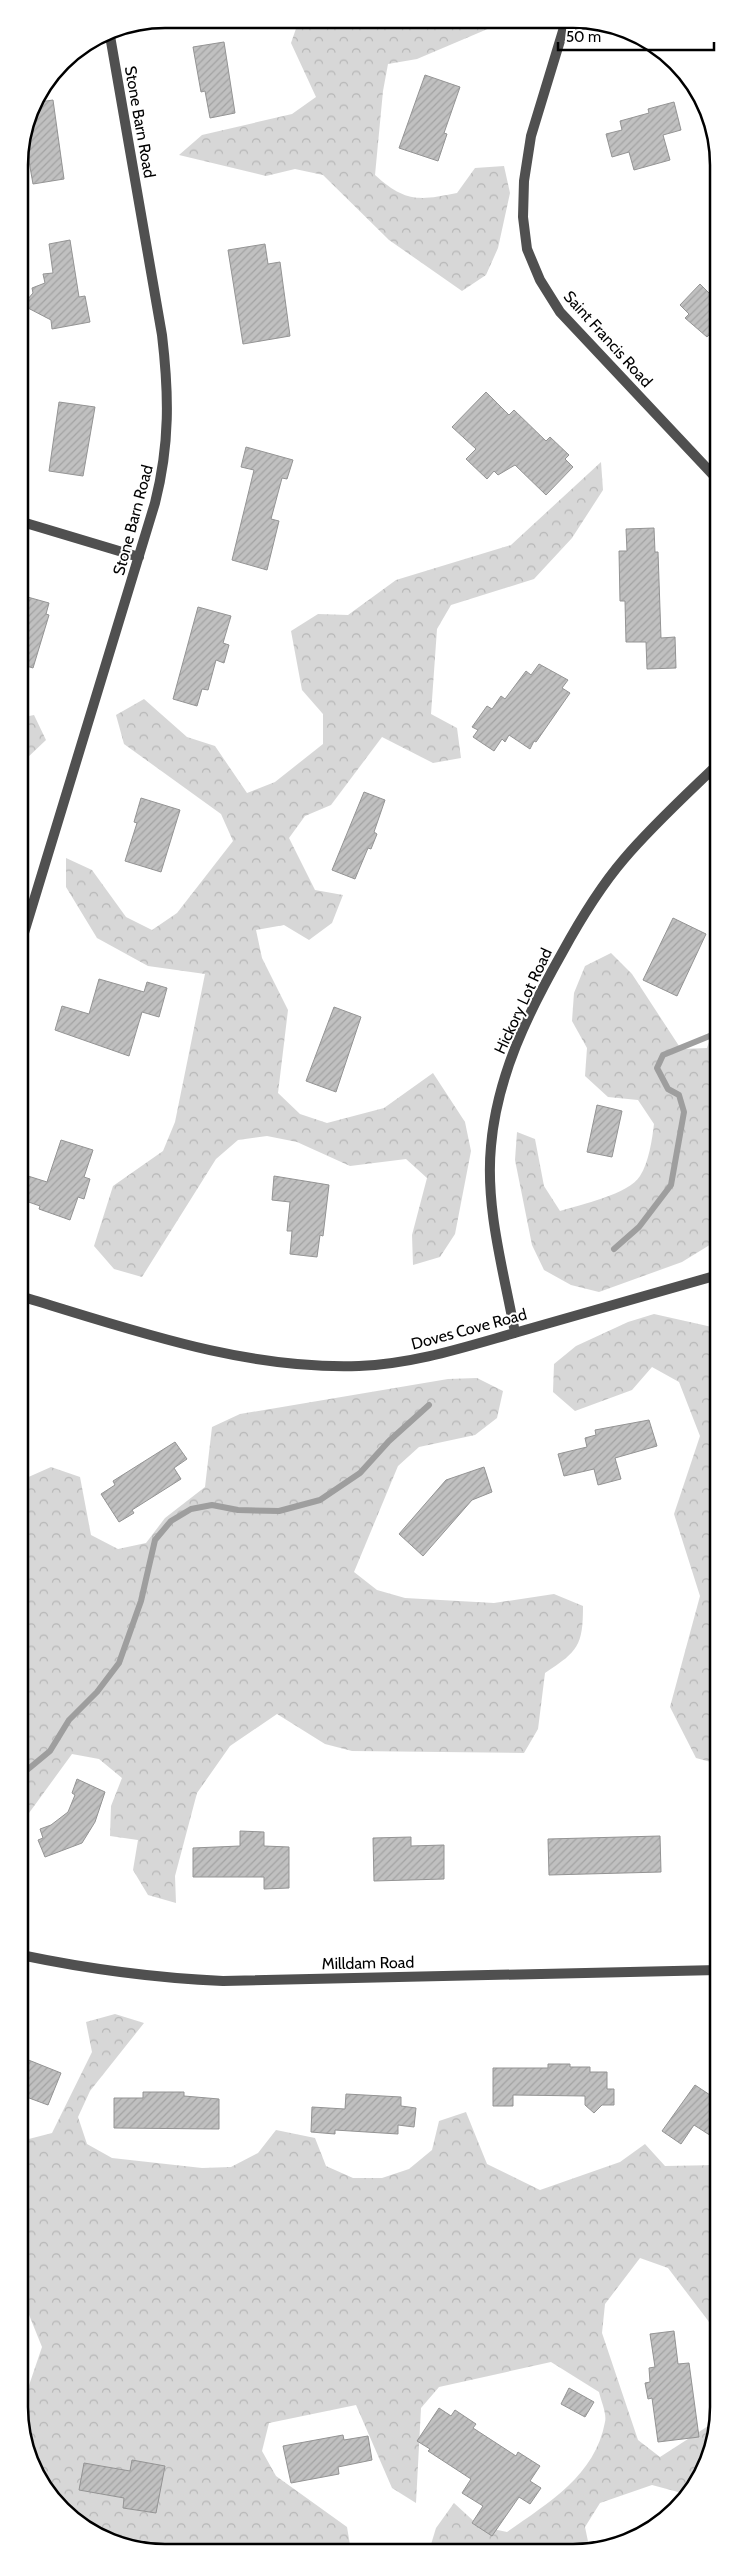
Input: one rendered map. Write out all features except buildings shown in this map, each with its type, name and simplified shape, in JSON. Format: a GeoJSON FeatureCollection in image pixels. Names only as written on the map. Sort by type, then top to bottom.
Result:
{"type":"FeatureCollection","features":[{"type":"Feature","properties":{"kind":"street","name":"Saint Francis Road"},"geometry":{"type":"LineString","coordinates":[[564,28],[531,136],[524,181],[523,217],[527,249],[540,280],[560,312],[710,472]]}},
{"type":"Feature","properties":{"kind":"street","name":"Stone Barn Road"},"geometry":{"type":"LineString","coordinates":[[28,920],[162,476],[168,411],[168,381],[162,335],[111,39]]}},
{"type":"Feature","properties":{"kind":"street"},"geometry":{"type":"LineString","coordinates":[[28,523],[139,557]]}},
{"type":"Feature","properties":{"kind":"street","name":"Hickory Lot Road"},"geometry":{"type":"LineString","coordinates":[[515,1333],[490,1186],[490,1147],[498,1095],[516,1043],[545,983],[569,940],[609,877],[644,836],[710,772]]}},
{"type":"Feature","properties":{"kind":"street","name":"Doves Cove Road"},"geometry":{"type":"LineString","coordinates":[[28,1298],[157,1337],[219,1353],[294,1365],[360,1366],[422,1360],[710,1277]]}},
{"type":"Feature","properties":{"kind":"street","name":"Milldam Road"},"geometry":{"type":"LineString","coordinates":[[28,1956],[84,1968],[131,1974],[223,1981],[710,1970]]}},
{"type":"Feature","properties":{"kind":"green space"},"geometry":{"type":"Polygon","coordinates":[[[296,28],[490,28],[417,59],[388,64],[383,91],[375,175],[404,195],[422,198],[457,193],[475,168],[504,166],[510,193],[498,248],[486,275],[462,291],[389,240],[323,175],[295,169],[266,176],[179,155],[202,135],[292,114],[316,97],[291,43],[296,28]]]}},
{"type":"Feature","properties":{"kind":"green space"},"geometry":{"type":"Polygon","coordinates":[[[601,462],[603,490],[572,538],[534,579],[451,605],[437,629],[431,714],[457,728],[461,758],[433,763],[382,737],[331,805],[305,816],[289,838],[315,890],[343,895],[332,923],[309,940],[284,925],[256,930],[262,958],[288,1010],[278,1093],[300,1114],[327,1123],[384,1108],[433,1073],[465,1122],[471,1151],[455,1234],[440,1257],[413,1265],[412,1235],[427,1178],[406,1159],[350,1166],[297,1142],[267,1136],[238,1140],[216,1159],[142,1277],[114,1269],[94,1246],[113,1186],[163,1151],[175,1122],[205,974],[148,966],[97,938],[66,887],[66,858],[92,870],[126,917],[152,930],[177,913],[233,841],[221,814],[124,744],[116,715],[144,699],[187,737],[215,746],[247,793],[275,782],[323,744],[323,714],[302,690],[291,631],[318,614],[348,615],[396,580],[511,545],[601,462]]]}},
{"type":"Feature","properties":{"kind":"green space"},"geometry":{"type":"Polygon","coordinates":[[[34,715],[46,740],[28,757],[28,716],[34,715]]]}},
{"type":"Feature","properties":{"kind":"green space"},"geometry":{"type":"Polygon","coordinates":[[[611,953],[632,974],[681,1049],[707,1048],[710,1039],[710,1244],[682,1262],[599,1292],[571,1285],[544,1270],[532,1245],[515,1160],[517,1132],[535,1139],[544,1186],[560,1211],[591,1202],[626,1188],[640,1176],[646,1164],[654,1124],[638,1100],[608,1097],[585,1076],[587,1048],[572,1021],[574,993],[585,966],[611,953]]]}},
{"type":"Feature","properties":{"kind":"green space"},"geometry":{"type":"Polygon","coordinates":[[[654,1314],[710,1327],[710,1762],[696,1758],[670,1707],[700,1596],[674,1514],[700,1436],[679,1382],[652,1367],[632,1390],[575,1411],[553,1392],[554,1364],[576,1346],[628,1322],[654,1314]]]}},
{"type":"Feature","properties":{"kind":"green space"},"geometry":{"type":"Polygon","coordinates":[[[477,1378],[503,1391],[497,1418],[475,1435],[419,1447],[398,1466],[354,1572],[377,1590],[405,1598],[494,1603],[554,1594],[583,1606],[580,1639],[572,1653],[545,1673],[538,1729],[524,1753],[352,1751],[325,1744],[277,1714],[230,1746],[197,1793],[175,1876],[176,1903],[148,1895],[133,1870],[138,1840],[110,1836],[111,1806],[122,1778],[99,1759],[72,1754],[28,1814],[28,1477],[51,1467],[80,1477],[91,1535],[118,1549],[146,1543],[165,1518],[205,1487],[212,1427],[240,1414],[448,1379],[477,1378]]]}},
{"type":"Feature","properties":{"kind":"green space"},"geometry":{"type":"Polygon","coordinates":[[[115,2014],[144,2023],[90,2091],[78,2117],[87,2144],[112,2158],[202,2168],[231,2167],[258,2153],[276,2130],[315,2138],[326,2166],[353,2178],[382,2178],[409,2169],[432,2150],[439,2121],[466,2112],[487,2164],[540,2190],[620,2162],[645,2144],[665,2166],[710,2165],[710,2323],[668,2268],[640,2258],[605,2304],[602,2333],[638,2440],[660,2457],[709,2425],[700,2460],[680,2493],[652,2485],[600,2503],[585,2527],[588,2543],[431,2544],[436,2528],[454,2503],[479,2526],[507,2532],[568,2486],[591,2458],[600,2441],[605,2422],[605,2411],[599,2392],[551,2362],[439,2387],[421,2408],[416,2503],[392,2488],[356,2405],[269,2423],[262,2451],[276,2476],[347,2527],[350,2544],[155,2544],[137,2542],[120,2537],[81,2516],[56,2491],[46,2476],[38,2460],[30,2435],[28,2388],[42,2347],[28,2312],[28,2139],[52,2133],[92,2052],[86,2022],[115,2014]]]}},
{"type":"Feature","properties":{"kind":"waterway"},"geometry":{"type":"LineString","coordinates":[[614,1249],[639,1227],[671,1185],[684,1112],[679,1095],[668,1089],[657,1068],[663,1055],[710,1036]]}},
{"type":"Feature","properties":{"kind":"waterway"},"geometry":{"type":"LineString","coordinates":[[28,1769],[50,1751],[69,1720],[97,1692],[119,1663],[141,1601],[155,1540],[171,1521],[191,1509],[212,1505],[238,1510],[279,1511],[320,1500],[360,1473],[389,1441],[429,1405]]}}]}
